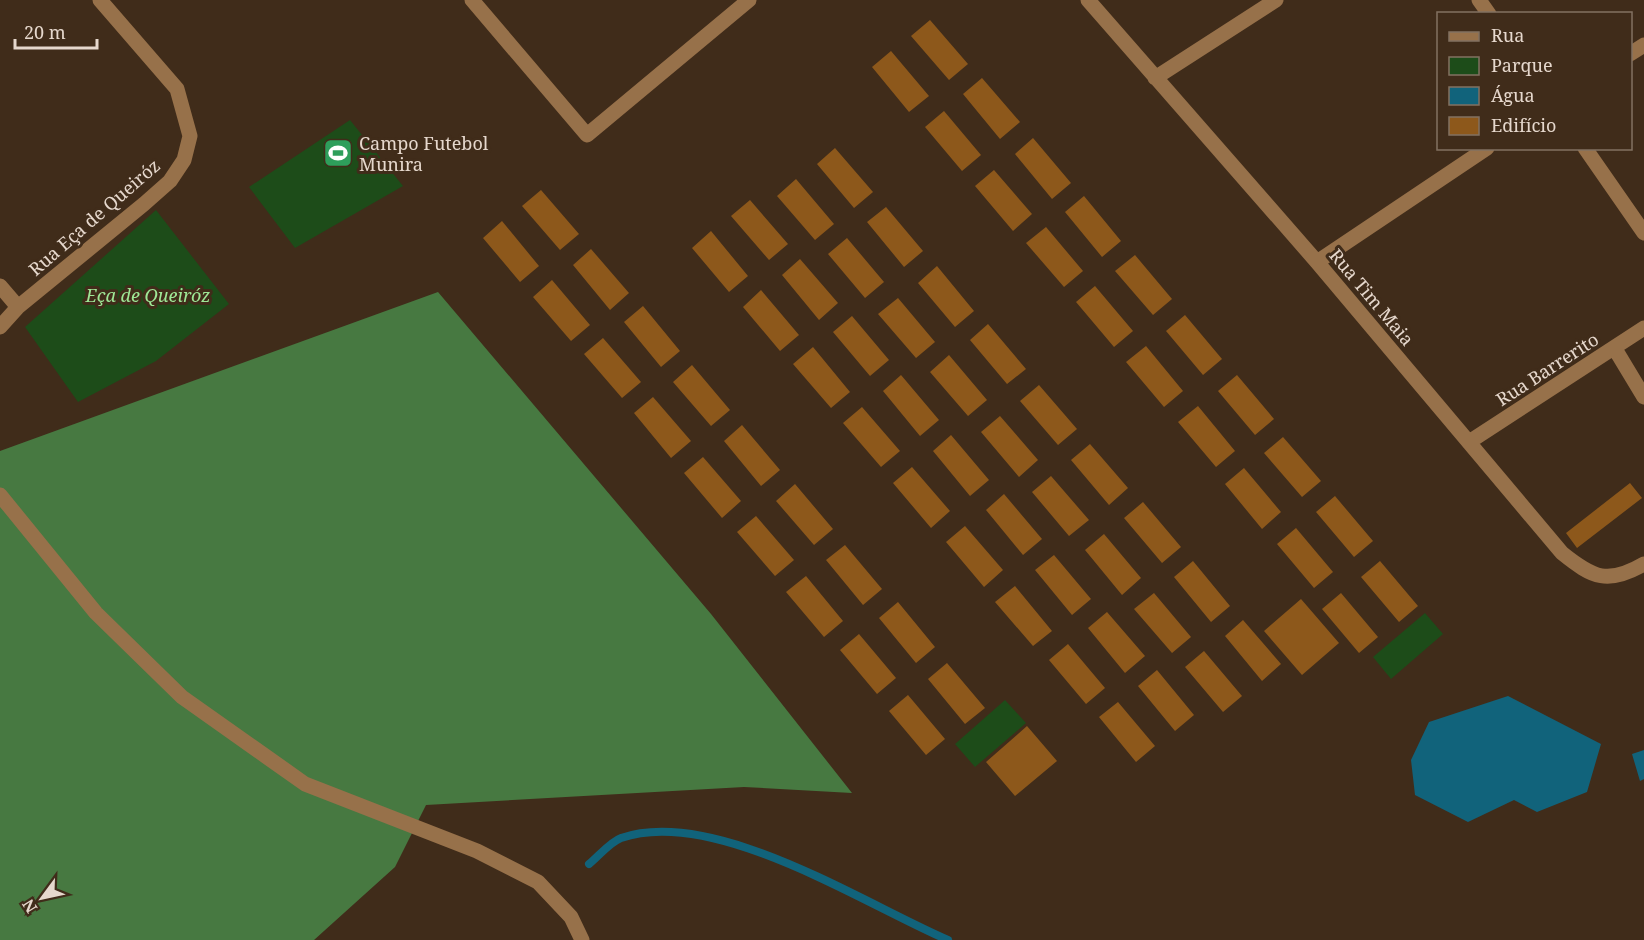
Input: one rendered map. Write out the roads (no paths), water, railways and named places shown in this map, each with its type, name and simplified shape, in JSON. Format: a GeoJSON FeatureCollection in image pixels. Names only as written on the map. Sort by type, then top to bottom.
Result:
{"type":"FeatureCollection","features":[{"type":"Feature","properties":{"kind":"street","name":"Rua Eça de Queiróz"},"geometry":{"type":"LineString","coordinates":[[0,327],[18,307],[170,181],[184,160],[190,136],[177,89],[100,0]]}},
{"type":"Feature","properties":{"kind":"street"},"geometry":{"type":"LineString","coordinates":[[472,0],[587,135],[749,0]]}},
{"type":"Feature","properties":{"kind":"street","name":"Rua Tim Maia"},"geometry":{"type":"LineString","coordinates":[[1088,0],[1317,262],[1562,553],[1586,573],[1610,578],[1644,564]]}},
{"type":"Feature","properties":{"kind":"street"},"geometry":{"type":"LineString","coordinates":[[1155,78],[1276,0]]}},
{"type":"Feature","properties":{"kind":"street"},"geometry":{"type":"LineString","coordinates":[[1317,262],[1484,150]]}},
{"type":"Feature","properties":{"kind":"street"},"geometry":{"type":"LineString","coordinates":[[1586,150],[1644,233]]}},
{"type":"Feature","properties":{"kind":"street"},"geometry":{"type":"LineString","coordinates":[[0,286],[18,307]]}},
{"type":"Feature","properties":{"kind":"street","name":"Rua Barrerito"},"geometry":{"type":"LineString","coordinates":[[1469,442],[1644,328]]}},
{"type":"Feature","properties":{"kind":"street"},"geometry":{"type":"LineString","coordinates":[[1615,349],[1644,397]]}},
{"type":"Feature","properties":{"kind":"street"},"geometry":{"type":"LineString","coordinates":[[0,495],[96,613],[182,697],[305,784],[477,850],[538,882],[571,917],[582,940]]}},
{"type":"Feature","properties":{"kind":"water"},"geometry":{"type":"Polygon","coordinates":[[[1508,696],[1601,744],[1587,792],[1537,812],[1514,800],[1468,822],[1415,795],[1411,760],[1429,722],[1508,696]]]}},
{"type":"Feature","properties":{"kind":"water"},"geometry":{"type":"Polygon","coordinates":[[[1644,750],[1644,779],[1640,781],[1632,754],[1644,750]]]}},
{"type":"Feature","properties":{"kind":"waterway"},"geometry":{"type":"LineString","coordinates":[[589,864],[608,846],[621,838],[658,832],[700,835],[743,847],[788,864],[948,940]]}},
{"type":"Feature","properties":{"kind":"place","name":"Campo Futebol Munira"},"geometry":{"type":"Point","coordinates":[338,153]}},
{"type":"Feature","properties":{"kind":"park label","name":"Eça de Queiróz"},"geometry":{"type":"Point","coordinates":[148,295]}}]}
